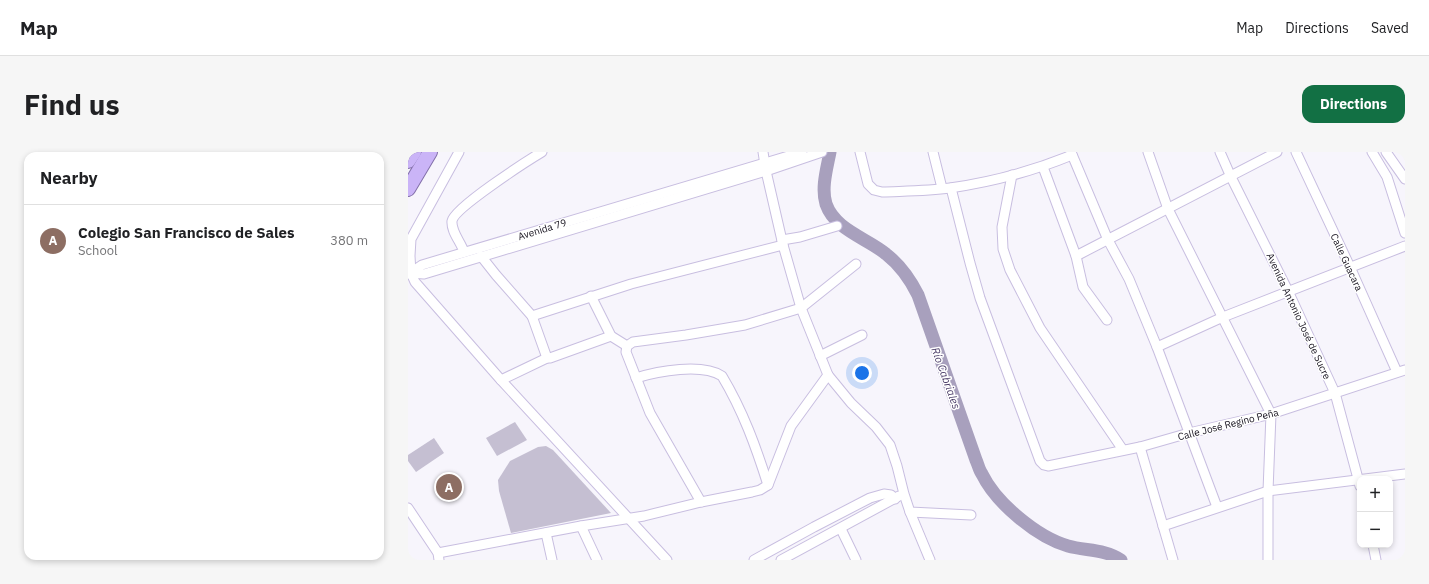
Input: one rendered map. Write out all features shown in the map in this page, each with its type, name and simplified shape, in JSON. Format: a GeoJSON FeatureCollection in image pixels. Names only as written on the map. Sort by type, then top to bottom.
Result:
{"type":"FeatureCollection","features":[{"type":"Feature","properties":{"kind":"highway"},"geometry":{"type":"LineString","coordinates":[[408,189],[419,155]]}},
{"type":"Feature","properties":{"kind":"street"},"geometry":{"type":"LineString","coordinates":[[459,152],[411,239],[410,274],[419,288],[500,380],[668,560]]}},
{"type":"Feature","properties":{"kind":"street"},"geometry":{"type":"LineString","coordinates":[[464,252],[453,229],[453,218],[465,206],[514,170],[542,152]]}},
{"type":"Feature","properties":{"kind":"street"},"geometry":{"type":"LineString","coordinates":[[763,152],[782,243],[801,308],[820,356],[828,375],[851,403],[876,427],[890,445],[897,466],[899,496],[910,512],[930,560]]}},
{"type":"Feature","properties":{"kind":"street","name":"Avenida 79"},"geometry":{"type":"LineString","coordinates":[[410,274],[424,274],[766,167],[799,154],[822,152]]}},
{"type":"Feature","properties":{"kind":"street"},"geometry":{"type":"LineString","coordinates":[[860,152],[868,184],[874,190],[882,192],[946,188],[1012,175],[1043,167],[1071,154],[1108,240],[1129,279],[1157,347],[1217,507]]}},
{"type":"Feature","properties":{"kind":"street"},"geometry":{"type":"LineString","coordinates":[[933,152],[946,188]]}},
{"type":"Feature","properties":{"kind":"street"},"geometry":{"type":"LineString","coordinates":[[1148,152],[1168,209],[1271,414],[1268,490],[1268,560]]}},
{"type":"Feature","properties":{"kind":"street","name":"Avenida Antonio José de Sucre"},"geometry":{"type":"LineString","coordinates":[[1220,152],[1288,291],[1335,393],[1357,476]]}},
{"type":"Feature","properties":{"kind":"street"},"geometry":{"type":"LineString","coordinates":[[1076,256],[1277,152]]}},
{"type":"Feature","properties":{"kind":"street","name":"Calle Guacara"},"geometry":{"type":"LineString","coordinates":[[1296,152],[1401,371]]}},
{"type":"Feature","properties":{"kind":"street"},"geometry":{"type":"LineString","coordinates":[[1372,152],[1386,176],[1405,233]]}},
{"type":"Feature","properties":{"kind":"street"},"geometry":{"type":"LineString","coordinates":[[1386,152],[1402,168],[1405,179]]}},
{"type":"Feature","properties":{"kind":"street","name":"Avenida 79"},"geometry":{"type":"LineString","coordinates":[[410,274],[422,265],[464,252],[766,167]]}},
{"type":"Feature","properties":{"kind":"street"},"geometry":{"type":"LineString","coordinates":[[1043,167],[1076,256],[1083,287],[1106,320]]}},
{"type":"Feature","properties":{"kind":"street"},"geometry":{"type":"LineString","coordinates":[[1386,176],[1402,168]]}},
{"type":"Feature","properties":{"kind":"street"},"geometry":{"type":"LineString","coordinates":[[1012,175],[1002,226],[1003,249],[1010,270],[1040,328],[1123,450]]}},
{"type":"Feature","properties":{"kind":"street","name":"Calle José Regino Peña"},"geometry":{"type":"LineString","coordinates":[[946,188],[980,298],[1040,462],[1044,465],[1048,466],[1140,447],[1189,433],[1271,414],[1401,371]]}},
{"type":"Feature","properties":{"kind":"street"},"geometry":{"type":"LineString","coordinates":[[532,316],[631,284],[782,243],[837,226]]}},
{"type":"Feature","properties":{"kind":"street"},"geometry":{"type":"LineString","coordinates":[[1157,347],[1288,291],[1405,246]]}},
{"type":"Feature","properties":{"kind":"street"},"geometry":{"type":"LineString","coordinates":[[482,256],[496,275],[532,316],[547,358]]}},
{"type":"Feature","properties":{"kind":"street"},"geometry":{"type":"LineString","coordinates":[[701,502],[650,413],[626,352],[627,346],[633,342],[745,325],[801,308],[856,264]]}},
{"type":"Feature","properties":{"kind":"street"},"geometry":{"type":"LineString","coordinates":[[591,296],[610,336],[627,346]]}},
{"type":"Feature","properties":{"kind":"street"},"geometry":{"type":"LineString","coordinates":[[820,356],[862,335]]}},
{"type":"Feature","properties":{"kind":"street"},"geometry":{"type":"LineString","coordinates":[[500,380],[547,358],[610,336]]}},
{"type":"Feature","properties":{"kind":"street"},"geometry":{"type":"LineString","coordinates":[[636,378],[650,374],[683,370],[707,370],[722,376],[743,417],[756,448],[768,485]]}},
{"type":"Feature","properties":{"kind":"street"},"geometry":{"type":"LineString","coordinates":[[408,508],[439,557],[546,533],[629,519],[760,490],[768,485],[791,426],[828,375]]}},
{"type":"Feature","properties":{"kind":"street"},"geometry":{"type":"LineString","coordinates":[[1140,447],[1173,560]]}},
{"type":"Feature","properties":{"kind":"street"},"geometry":{"type":"LineString","coordinates":[[1393,476],[1405,474]]}},
{"type":"Feature","properties":{"kind":"street"},"geometry":{"type":"LineString","coordinates":[[1162,526],[1268,490],[1357,482]]}},
{"type":"Feature","properties":{"kind":"street"},"geometry":{"type":"LineString","coordinates":[[754,560],[870,498],[884,494],[899,496]]}},
{"type":"Feature","properties":{"kind":"street"},"geometry":{"type":"LineString","coordinates":[[781,560],[899,496]]}},
{"type":"Feature","properties":{"kind":"street"},"geometry":{"type":"LineString","coordinates":[[910,512],[971,514]]}},
{"type":"Feature","properties":{"kind":"street"},"geometry":{"type":"LineString","coordinates":[[581,526],[597,560]]}},
{"type":"Feature","properties":{"kind":"street"},"geometry":{"type":"LineString","coordinates":[[840,529],[856,560]]}},
{"type":"Feature","properties":{"kind":"street"},"geometry":{"type":"LineString","coordinates":[[546,533],[552,560]]}},
{"type":"Feature","properties":{"kind":"street"},"geometry":{"type":"LineString","coordinates":[[1374,548],[1376,560]]}},
{"type":"Feature","properties":{"kind":"shaded area"},"geometry":{"type":"Polygon","coordinates":[[[515,422],[527,440],[497,456],[486,438],[515,422]]]}},
{"type":"Feature","properties":{"kind":"shaded area"},"geometry":{"type":"Polygon","coordinates":[[[434,438],[444,453],[416,472],[408,461],[408,455],[434,438]]]}},
{"type":"Feature","properties":{"kind":"shaded area"},"geometry":{"type":"Polygon","coordinates":[[[546,446],[553,450],[611,513],[511,533],[499,491],[498,480],[510,461],[538,447],[546,446]]]}},
{"type":"Feature","properties":{"kind":"waterway","name":"Río Cabriales"},"geometry":{"type":"LineString","coordinates":[[830,152],[824,185],[826,204],[830,213],[836,221],[852,233],[878,248],[891,258],[915,289],[979,469],[988,485],[1007,507],[1019,518],[1043,535],[1068,546],[1102,552],[1115,556],[1121,560]]}},
{"type":"Feature","properties":{"kind":"place","name":"Colegio San Francisco de Sales"},"geometry":{"type":"Point","coordinates":[449,487]}}]}
